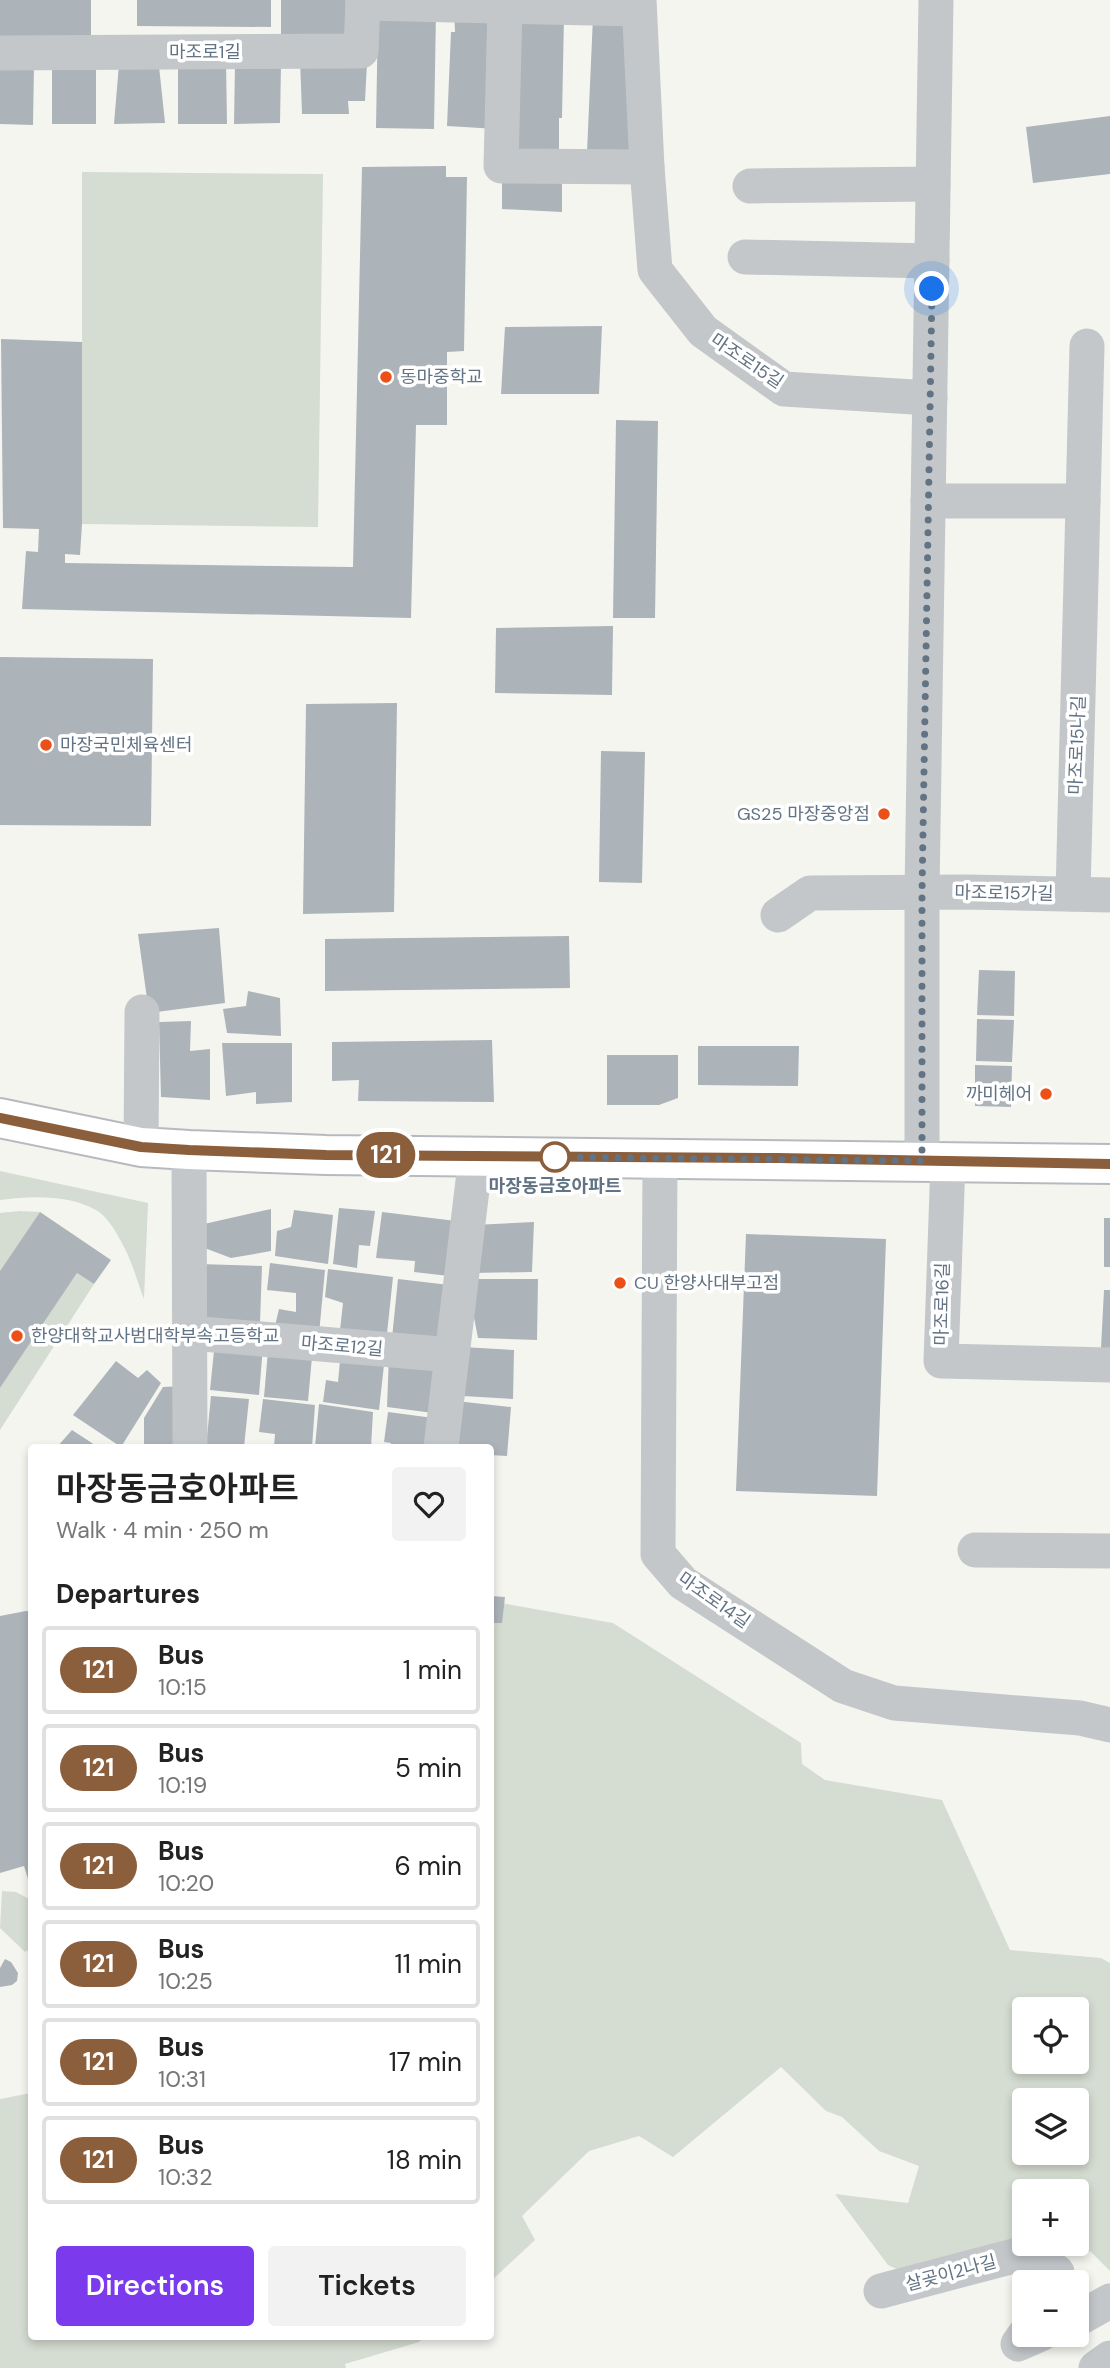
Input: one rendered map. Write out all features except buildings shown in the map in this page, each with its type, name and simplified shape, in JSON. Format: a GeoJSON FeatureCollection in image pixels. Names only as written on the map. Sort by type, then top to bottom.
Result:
{"type":"FeatureCollection","features":[{"type":"Feature","properties":{"kind":"main road"},"geometry":{"type":"LineString","coordinates":[[0,1118],[141,1147],[189,1150],[326,1155],[1110,1164]]}},
{"type":"Feature","properties":{"kind":"street"},"geometry":{"type":"LineString","coordinates":[[935,1161],[922,892],[936,0]]}},
{"type":"Feature","properties":{"kind":"street","name":"마조로1길"},"geometry":{"type":"LineString","coordinates":[[0,53],[361,51],[363,2],[505,6],[639,5]]}},
{"type":"Feature","properties":{"kind":"street","name":"마조로15길"},"geometry":{"type":"LineString","coordinates":[[639,5],[655,270],[703,331],[784,390],[930,398]]}},
{"type":"Feature","properties":{"kind":"street"},"geometry":{"type":"LineString","coordinates":[[505,6],[501,166],[647,167]]}},
{"type":"Feature","properties":{"kind":"street"},"geometry":{"type":"LineString","coordinates":[[750,186],[933,184]]}},
{"type":"Feature","properties":{"kind":"street"},"geometry":{"type":"LineString","coordinates":[[745,257],[932,261]]}},
{"type":"Feature","properties":{"kind":"street","name":"마조로15나길"},"geometry":{"type":"LineString","coordinates":[[1073,894],[1096,595],[1083,501],[1087,346]]}},
{"type":"Feature","properties":{"kind":"street"},"geometry":{"type":"LineString","coordinates":[[928,501],[1083,501]]}},
{"type":"Feature","properties":{"kind":"street","name":"마조로15가길"},"geometry":{"type":"LineString","coordinates":[[778,915],[810,893],[1110,895]]}},
{"type":"Feature","properties":{"kind":"street"},"geometry":{"type":"LineString","coordinates":[[141,1147],[142,1012]]}},
{"type":"Feature","properties":{"kind":"street"},"geometry":{"type":"LineString","coordinates":[[189,1150],[190,1444]]}},
{"type":"Feature","properties":{"kind":"street"},"geometry":{"type":"LineString","coordinates":[[441,1444],[476,1156]]}},
{"type":"Feature","properties":{"kind":"street","name":"마조로14길"},"geometry":{"type":"LineString","coordinates":[[660,1158],[658,1554],[682,1583],[843,1686],[894,1703],[1080,1718],[1110,1725]]}},
{"type":"Feature","properties":{"kind":"street","name":"마조로16길"},"geometry":{"type":"LineString","coordinates":[[935,1161],[941,1361],[1110,1365]]}},
{"type":"Feature","properties":{"kind":"street","name":"마조로12길"},"geometry":{"type":"LineString","coordinates":[[190,1333],[452,1355]]}},
{"type":"Feature","properties":{"kind":"street"},"geometry":{"type":"LineString","coordinates":[[975,1550],[1110,1551]]}},
{"type":"Feature","properties":{"kind":"street","name":"살곶이2나길"},"geometry":{"type":"LineString","coordinates":[[881,2291],[1025,2253],[1047,2270]]}},
{"type":"Feature","properties":{"kind":"street"},"geometry":{"type":"LineString","coordinates":[[1089,2313],[1110,2301]]}},
{"type":"Feature","properties":{"kind":"street"},"geometry":{"type":"LineString","coordinates":[[1096,2368],[1110,2358]]}},
{"type":"Feature","properties":{"kind":"shaded area"},"geometry":{"type":"Polygon","coordinates":[[[82,172],[323,174],[318,527],[82,524],[82,172]]]}},
{"type":"Feature","properties":{"kind":"shaded area"},"geometry":{"type":"Polygon","coordinates":[[[0,1171],[148,1203],[144,1299],[132,1264],[106,1218],[96,1210],[73,1201],[36,1197],[0,1200],[0,1171]]]}},
{"type":"Feature","properties":{"kind":"shaded area"},"geometry":{"type":"Polygon","coordinates":[[[40,1212],[0,1271],[0,1213],[40,1212]]]}},
{"type":"Feature","properties":{"kind":"shaded area"},"geometry":{"type":"Polygon","coordinates":[[[77,1273],[94,1284],[0,1430],[0,1388],[77,1273]]]}},
{"type":"Feature","properties":{"kind":"shaded area"},"geometry":{"type":"Polygon","coordinates":[[[496,1602],[613,1623],[801,1743],[802,1764],[825,1780],[942,1800],[1010,1950],[1101,1958],[1110,1963],[1110,2271],[1089,2251],[1089,2179],[1012,2179],[1012,2245],[1003,2245],[910,2275],[888,2265],[835,2194],[908,2203],[919,2166],[879,2151],[842,2117],[826,2111],[781,2067],[673,2157],[639,2136],[589,2151],[522,2216],[535,2240],[494,2278],[496,1602]]]}},
{"type":"Feature","properties":{"kind":"shaded area"},"geometry":{"type":"Polygon","coordinates":[[[2,1891],[16,1892],[28,1898],[28,1950],[25,1952],[0,1928],[2,1891]]]}},
{"type":"Feature","properties":{"kind":"shaded area"},"geometry":{"type":"Polygon","coordinates":[[[28,2094],[28,2340],[421,2340],[345,2364],[346,2368],[0,2368],[0,2099],[28,2094]]]}},
{"type":"Feature","properties":{"kind":"bus line","name":"121"},"geometry":{"type":"LineString","coordinates":[[0,1118],[141,1147],[189,1150],[326,1155],[777,1158],[1110,1164]]}},
{"type":"Feature","properties":{"kind":"place","name":"동마중학교"},"geometry":{"type":"Point","coordinates":[386,377]}},
{"type":"Feature","properties":{"kind":"place","name":"마장국민체육센터"},"geometry":{"type":"Point","coordinates":[46,745]}},
{"type":"Feature","properties":{"kind":"place","name":"GS25 마장중앙점"},"geometry":{"type":"Point","coordinates":[884,814]}},
{"type":"Feature","properties":{"kind":"place","name":"까미헤어"},"geometry":{"type":"Point","coordinates":[1046,1094]}},
{"type":"Feature","properties":{"kind":"place","name":"마장동금호아파트"},"geometry":{"type":"Point","coordinates":[555,1157]}},
{"type":"Feature","properties":{"kind":"place","name":"CU 한양사대부고점"},"geometry":{"type":"Point","coordinates":[620,1283]}},
{"type":"Feature","properties":{"kind":"place","name":"한양대학교사범대학부속고등학교"},"geometry":{"type":"Point","coordinates":[17,1336]}},
{"type":"Feature","properties":{"kind":"route"},"geometry":{"type":"LineString","coordinates":[[555,1157],[922,1161],[922,892],[932,289]]}}]}
